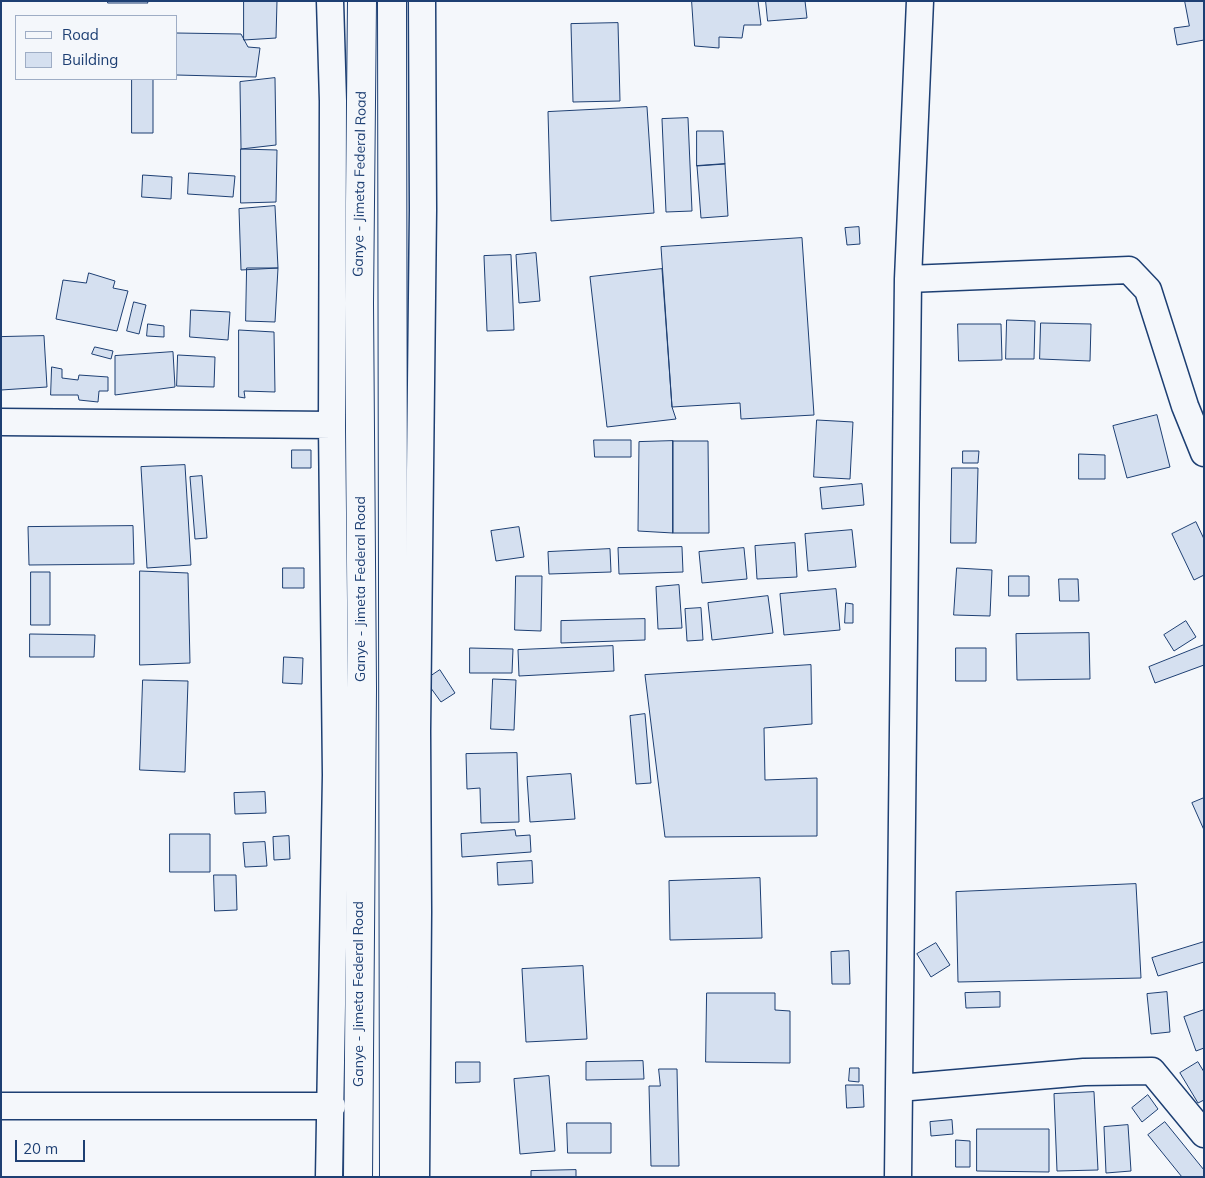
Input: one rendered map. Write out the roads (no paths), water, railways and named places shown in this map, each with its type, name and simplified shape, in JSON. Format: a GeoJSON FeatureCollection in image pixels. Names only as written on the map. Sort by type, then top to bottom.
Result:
{"type":"FeatureCollection","features":[{"type":"Feature","properties":{"kind":"main road","name":"Ganye - Jimeta Federal Road"},"geometry":{"type":"LineString","coordinates":[[358,1177],[362,688],[359,303],[362,1]]}},
{"type":"Feature","properties":{"kind":"main road"},"geometry":{"type":"LineString","coordinates":[[392,1],[394,1177]]}},
{"type":"Feature","properties":{"kind":"street"},"geometry":{"type":"LineString","coordinates":[[329,1177],[332,1106],[336,774],[332,425],[333,101],[330,1]]}},
{"type":"Feature","properties":{"kind":"street"},"geometry":{"type":"LineString","coordinates":[[416,1177],[422,1]]}},
{"type":"Feature","properties":{"kind":"street"},"geometry":{"type":"LineString","coordinates":[[898,1177],[908,280],[920,1]]}},
{"type":"Feature","properties":{"kind":"street"},"geometry":{"type":"LineString","coordinates":[[908,280],[1129,270],[1148,290],[1185,406],[1204,453]]}},
{"type":"Feature","properties":{"kind":"street"},"geometry":{"type":"LineString","coordinates":[[1,422],[332,425]]}},
{"type":"Feature","properties":{"kind":"street"},"geometry":{"type":"LineString","coordinates":[[899,1088],[1084,1072],[1152,1071],[1204,1134]]}},
{"type":"Feature","properties":{"kind":"street"},"geometry":{"type":"LineString","coordinates":[[1,1106],[332,1106]]}}]}
